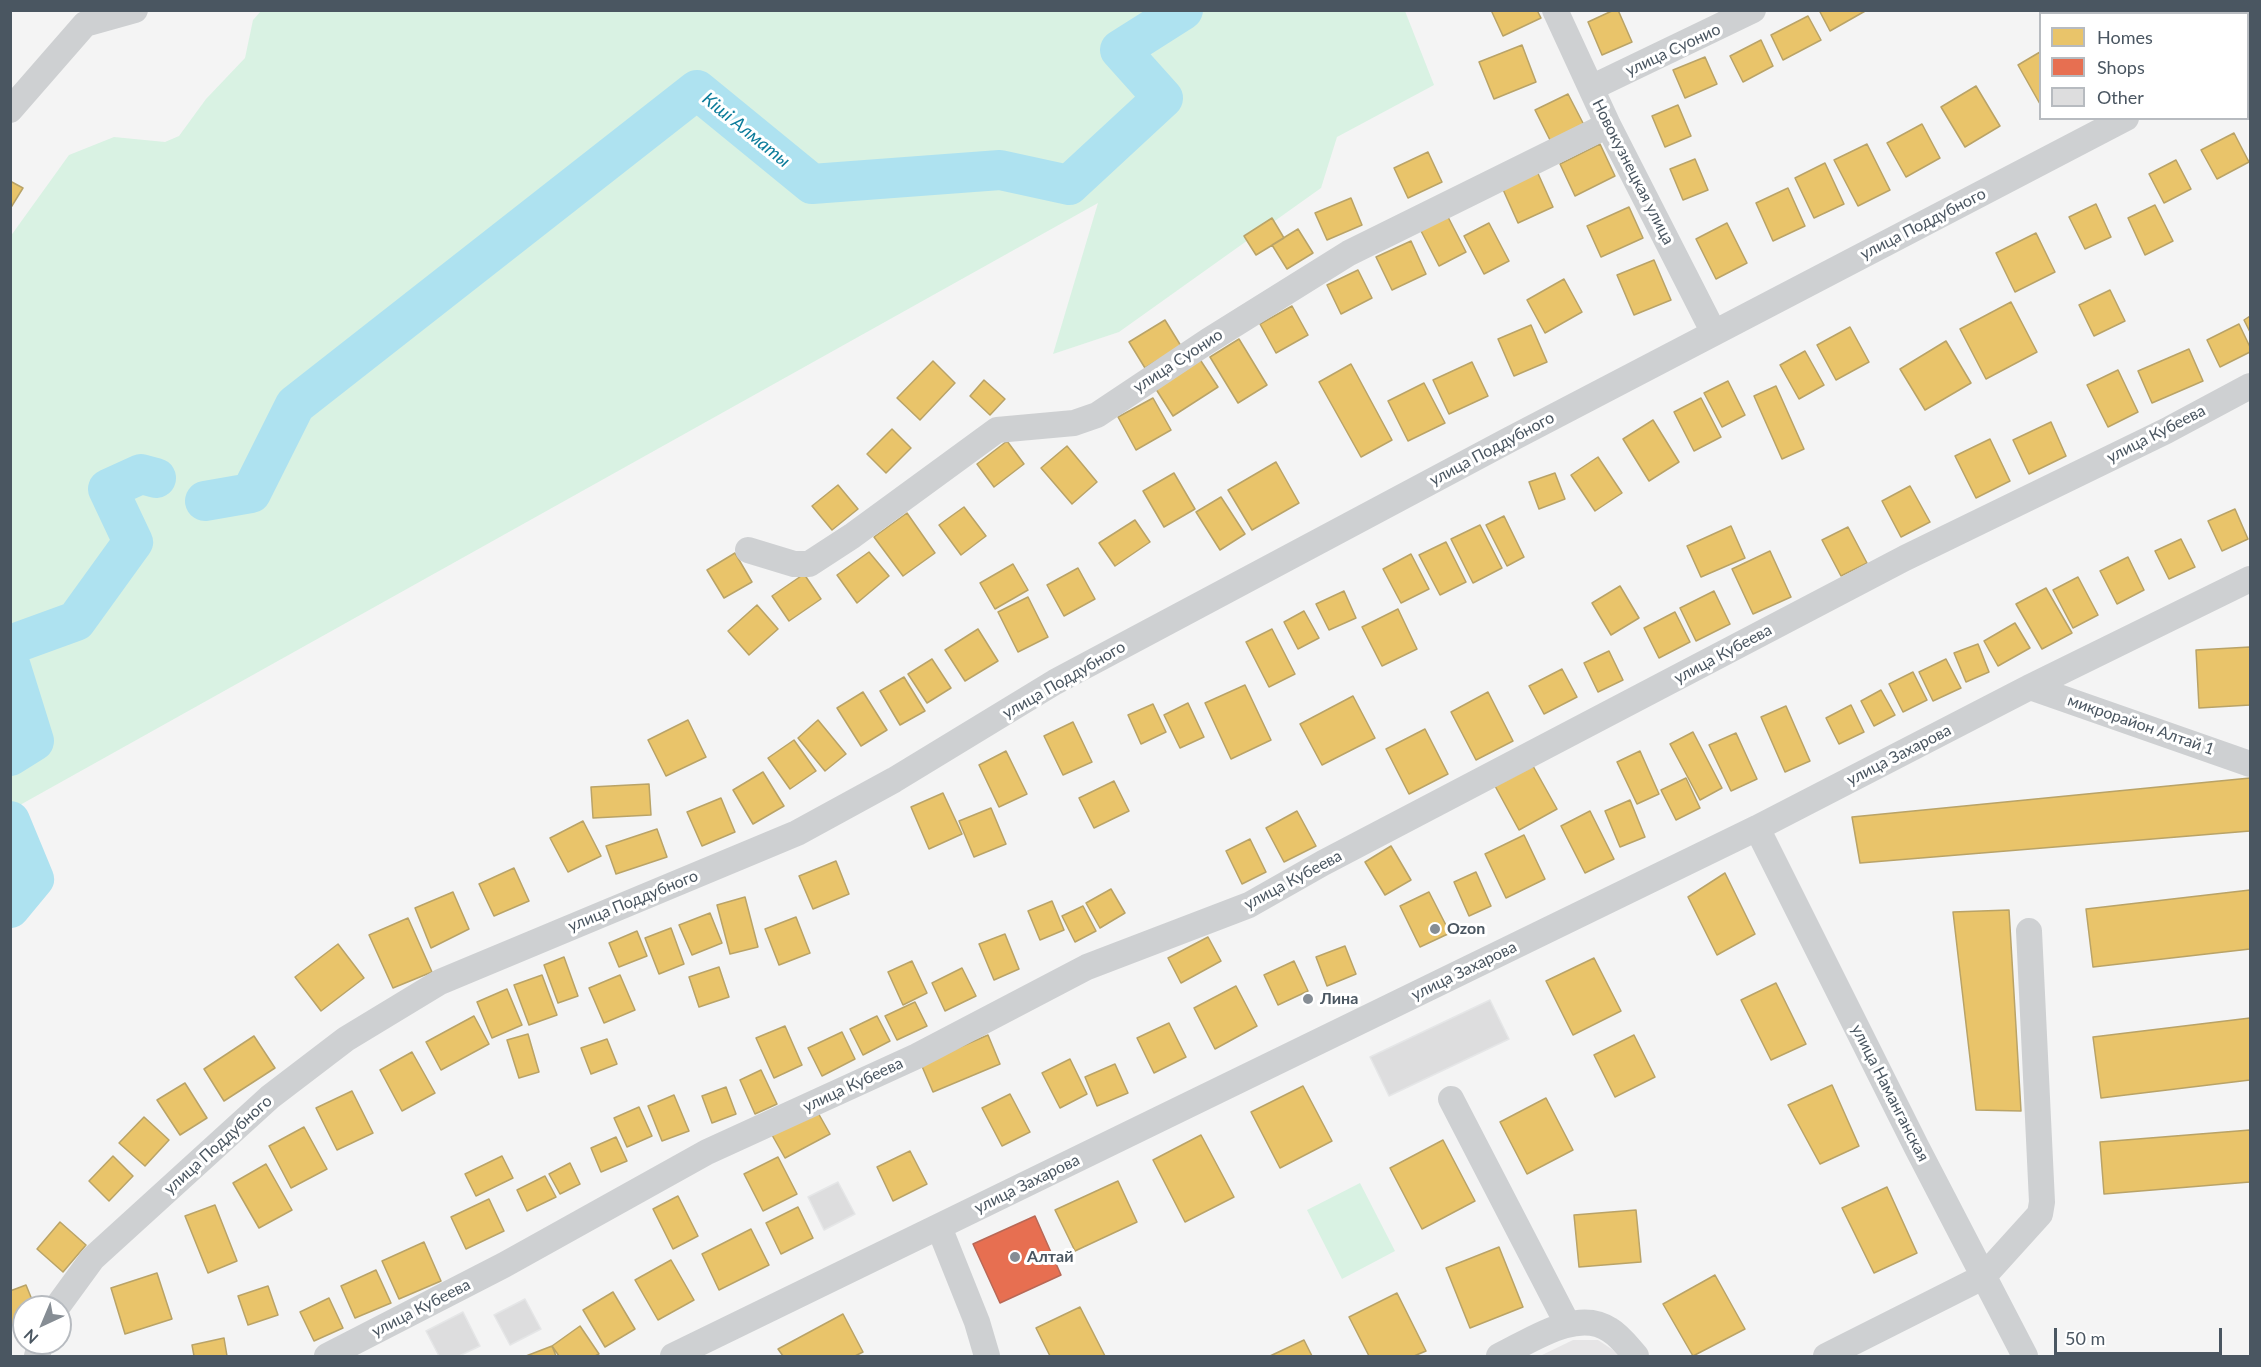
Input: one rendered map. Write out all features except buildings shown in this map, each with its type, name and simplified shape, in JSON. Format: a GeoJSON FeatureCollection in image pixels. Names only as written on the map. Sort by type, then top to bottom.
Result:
{"type":"FeatureCollection","features":[{"type":"Feature","properties":{"kind":"street"},"geometry":{"type":"LineString","coordinates":[[10,110],[85,24],[135,10]]}},
{"type":"Feature","properties":{"kind":"street","name":"Новокузнецкая улица"},"geometry":{"type":"LineString","coordinates":[[1555,10],[1608,125],[1714,333]]}},
{"type":"Feature","properties":{"kind":"street","name":"улица Суонио"},"geometry":{"type":"LineString","coordinates":[[1591,88],[1754,10]]}},
{"type":"Feature","properties":{"kind":"street","name":"улица Поддубного"},"geometry":{"type":"LineString","coordinates":[[66,1295],[93,1259],[270,1097],[346,1039],[440,982],[797,833],[913,768],[1055,682],[1487,451],[2122,120]]}},
{"type":"Feature","properties":{"kind":"street","name":"улица Суонио"},"geometry":{"type":"LineString","coordinates":[[748,550],[794,564],[809,564],[852,536],[996,430],[1074,423],[1097,415],[1208,341],[1349,254],[1608,125]]}},
{"type":"Feature","properties":{"kind":"street","name":"улица Кубеева"},"geometry":{"type":"LineString","coordinates":[[327,1356],[504,1265],[707,1152],[917,1056],[1087,967],[1249,905],[1333,858],[1905,558],[2166,431],[2250,386]]}},
{"type":"Feature","properties":{"kind":"street","name":"улица Захарова"},"geometry":{"type":"LineString","coordinates":[[674,1356],[1757,828],[2030,687],[2250,579]]}},
{"type":"Feature","properties":{"kind":"street","name":"микрорайон Алтай 1"},"geometry":{"type":"LineString","coordinates":[[2030,687],[2250,764]]}},
{"type":"Feature","properties":{"kind":"street","name":"улица Наманганская"},"geometry":{"type":"LineString","coordinates":[[1757,828],[2025,1356]]}},
{"type":"Feature","properties":{"kind":"street"},"geometry":{"type":"LineString","coordinates":[[1826,1356],[1983,1277],[2040,1214],[2042,1202],[2029,931]]}},
{"type":"Feature","properties":{"kind":"street"},"geometry":{"type":"LineString","coordinates":[[1450,1099],[1567,1323]]}},
{"type":"Feature","properties":{"kind":"street"},"geometry":{"type":"LineString","coordinates":[[939,1227],[977,1322],[987,1356]]}},
{"type":"Feature","properties":{"kind":"street"},"geometry":{"type":"LineString","coordinates":[[1499,1356],[1567,1323],[1586,1322],[1609,1329],[1636,1356]]}},
{"type":"Feature","properties":{"kind":"shaded area"},"geometry":{"type":"Polygon","coordinates":[[[1573,1340],[1598,1340],[1622,1356],[1540,1356],[1573,1340]]]}},
{"type":"Feature","properties":{"kind":"green space"},"geometry":{"type":"Polygon","coordinates":[[[261,11],[1405,11],[1434,85],[1337,137],[1321,188],[1119,332],[1053,354],[1098,203],[11,810],[10,237],[69,155],[114,137],[165,142],[179,136],[206,99],[245,58],[253,20],[261,11]]]}},
{"type":"Feature","properties":{"kind":"green space"},"geometry":{"type":"Polygon","coordinates":[[[1360,1183],[1395,1251],[1342,1279],[1307,1210],[1360,1183]]]}},
{"type":"Feature","properties":{"kind":"waterway","name":"Кіші Алматы"},"geometry":{"type":"LineString","coordinates":[[205,501],[251,493],[295,405],[697,90],[812,184],[1000,170],[1069,185],[1163,98],[1120,50],[1183,10]]}},
{"type":"Feature","properties":{"kind":"waterway","name":"Кіші Алматы"},"geometry":{"type":"LineString","coordinates":[[10,645],[76,621],[133,542],[108,489],[141,474],[156,478]]}},
{"type":"Feature","properties":{"kind":"waterway","name":"Кіші Алматы"},"geometry":{"type":"LineString","coordinates":[[10,664],[34,741],[10,756]]}},
{"type":"Feature","properties":{"kind":"waterway","name":"Кіші Алматы"},"geometry":{"type":"LineString","coordinates":[[10,821],[34,879],[10,908]]}},
{"type":"Feature","properties":{"kind":"place","name":"Ozon"},"geometry":{"type":"Point","coordinates":[1435,929]}},
{"type":"Feature","properties":{"kind":"place","name":"Лина"},"geometry":{"type":"Point","coordinates":[1308,999]}},
{"type":"Feature","properties":{"kind":"place","name":"Алтай"},"geometry":{"type":"Point","coordinates":[1015,1257]}}]}
